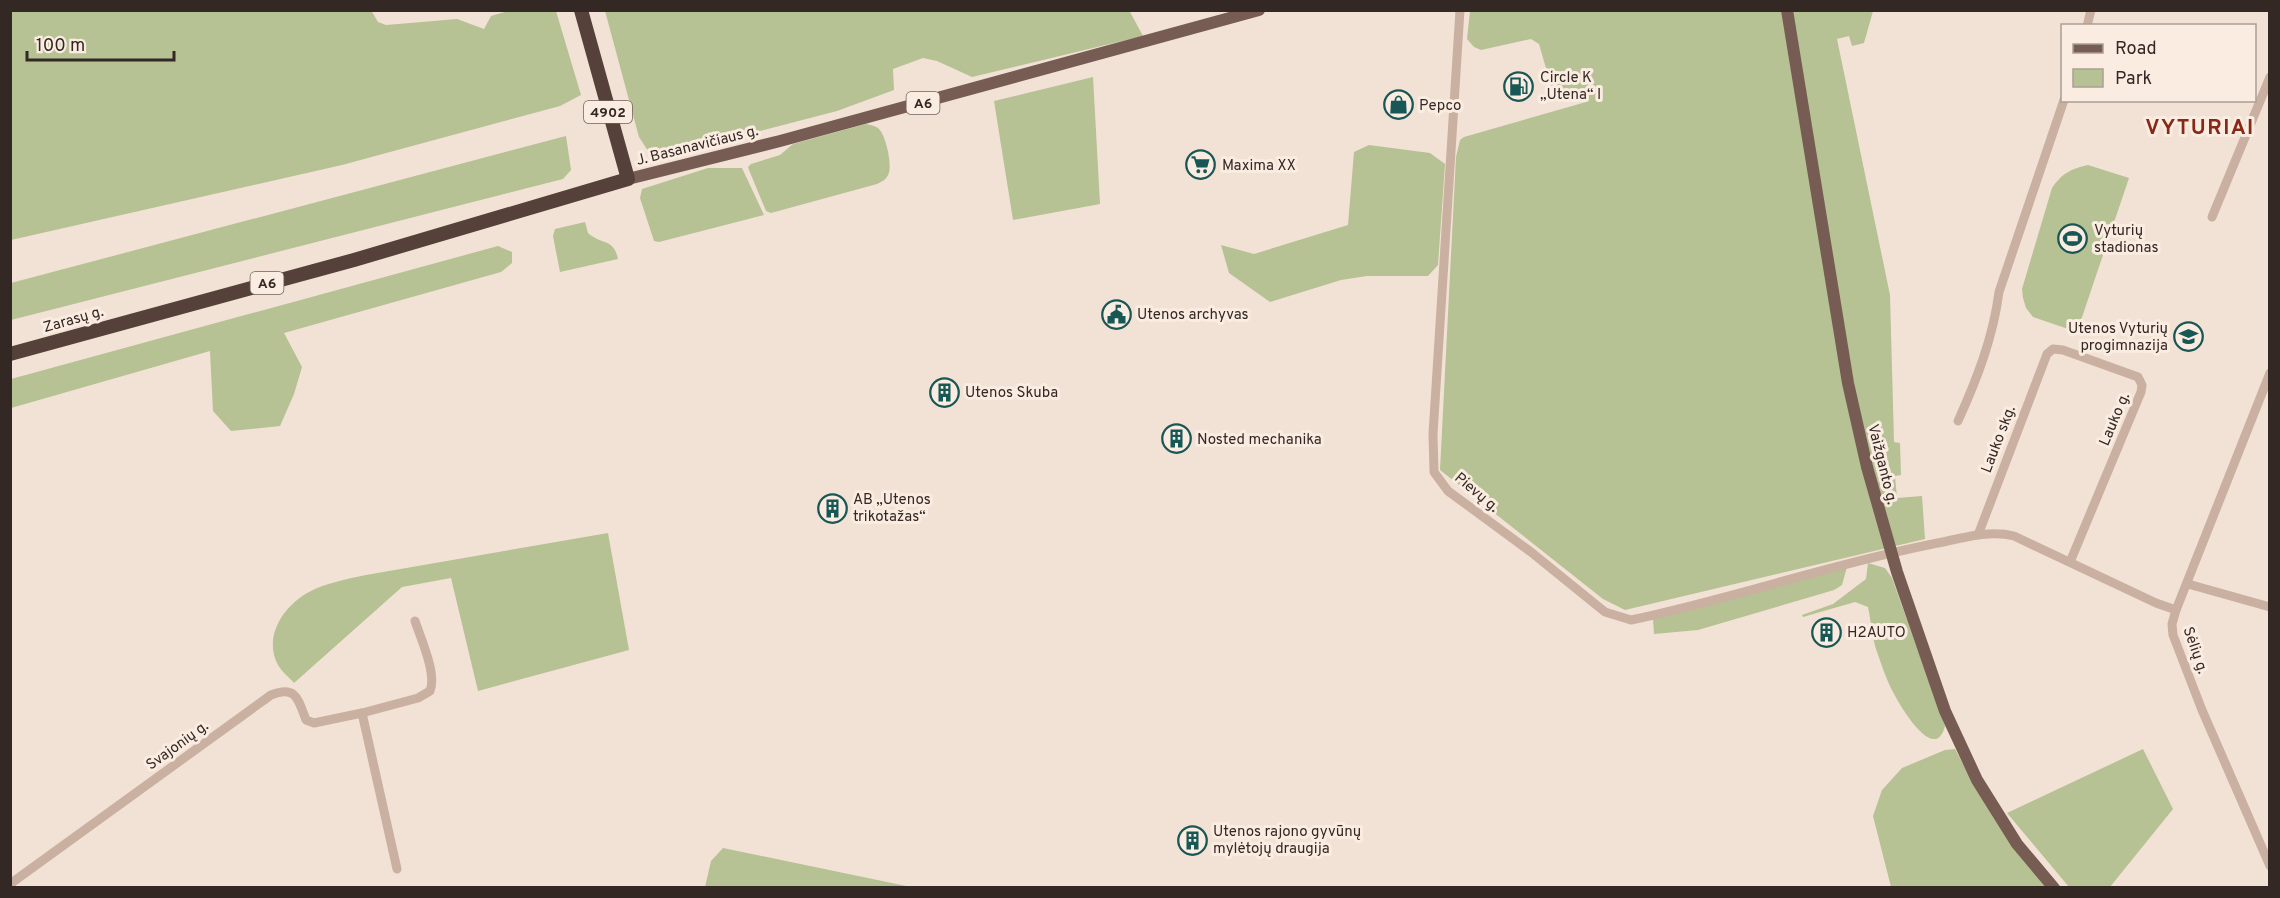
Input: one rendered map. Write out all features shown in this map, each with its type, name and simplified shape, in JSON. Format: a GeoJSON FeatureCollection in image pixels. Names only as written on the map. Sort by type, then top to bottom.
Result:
{"type":"FeatureCollection","features":[{"type":"Feature","properties":{"kind":"highway","name":"4902"},"geometry":{"type":"LineString","coordinates":[[581,10],[628,179]]}},
{"type":"Feature","properties":{"kind":"highway","name":"J. Basanavičiaus g."},"geometry":{"type":"LineString","coordinates":[[144,316],[354,260],[628,179]]}},
{"type":"Feature","properties":{"kind":"highway","name":"Zarasų g."},"geometry":{"type":"LineString","coordinates":[[10,354],[144,316]]}},
{"type":"Feature","properties":{"kind":"main road","name":"J. Basanavičiaus g."},"geometry":{"type":"LineString","coordinates":[[628,179],[790,139],[1259,10]]}},
{"type":"Feature","properties":{"kind":"main road","name":"Vaižganto g."},"geometry":{"type":"LineString","coordinates":[[1787,10],[1848,383],[1867,467],[1892,553],[1945,711],[1961,748],[1977,780],[2017,844],[2054,888]]}},
{"type":"Feature","properties":{"kind":"street","name":"Pievų g."},"geometry":{"type":"LineString","coordinates":[[1460,10],[1433,434],[1434,472],[1448,491],[1531,552],[1605,612],[1631,620],[1892,553],[2004,533],[2175,610]]}},
{"type":"Feature","properties":{"kind":"street"},"geometry":{"type":"LineString","coordinates":[[2212,218],[2270,77]]}},
{"type":"Feature","properties":{"kind":"street"},"geometry":{"type":"LineString","coordinates":[[1958,421],[1975,383],[1991,335],[1999,292],[2063,102]]}},
{"type":"Feature","properties":{"kind":"street","name":"Lauko g."},"geometry":{"type":"LineString","coordinates":[[2047,354],[2053,349],[2064,350],[2138,378],[2142,385],[2070,562]]}},
{"type":"Feature","properties":{"kind":"street","name":"Lauko skg."},"geometry":{"type":"LineString","coordinates":[[1978,536],[2047,354]]}},
{"type":"Feature","properties":{"kind":"street","name":"Sėlių g."},"geometry":{"type":"LineString","coordinates":[[2270,373],[2175,610],[2172,624],[2173,635],[2202,710],[2270,866]]}},
{"type":"Feature","properties":{"kind":"street"},"geometry":{"type":"LineString","coordinates":[[2187,584],[2270,607]]}},
{"type":"Feature","properties":{"kind":"street","name":"Svajonių g."},"geometry":{"type":"LineString","coordinates":[[10,884],[271,695],[282,690],[292,693],[298,699],[306,720],[314,723],[418,698],[430,691],[433,684],[432,675],[415,621]]}},
{"type":"Feature","properties":{"kind":"street"},"geometry":{"type":"LineString","coordinates":[[362,713],[397,869]]}},
{"type":"Feature","properties":{"kind":"green space"},"geometry":{"type":"Polygon","coordinates":[[[371,10],[378,22],[386,25],[457,19],[484,29],[491,16],[508,11],[556,11],[581,95],[560,106],[342,165],[11,240],[11,11],[371,10]]]}},
{"type":"Feature","properties":{"kind":"green space"},"geometry":{"type":"Polygon","coordinates":[[[1129,10],[1143,36],[972,77],[937,61],[923,58],[893,69],[894,90],[837,111],[656,158],[652,157],[639,137],[605,11],[1129,10]]]}},
{"type":"Feature","properties":{"kind":"green space"},"geometry":{"type":"Polygon","coordinates":[[[1470,11],[1873,11],[1864,43],[1852,46],[1849,36],[1837,39],[1890,295],[1894,442],[1900,443],[1901,475],[1895,476],[1897,498],[1922,496],[1925,539],[1625,610],[1603,599],[1440,470],[1456,157],[1460,140],[1586,102],[1582,92],[1559,99],[1554,96],[1539,44],[1531,39],[1481,50],[1474,47],[1467,39],[1470,11]]]}},
{"type":"Feature","properties":{"kind":"green space"},"geometry":{"type":"Polygon","coordinates":[[[1093,77],[1100,204],[1013,220],[994,101],[1093,77]]]}},
{"type":"Feature","properties":{"kind":"green space"},"geometry":{"type":"Polygon","coordinates":[[[866,124],[878,128],[884,138],[890,165],[885,180],[771,213],[766,211],[748,167],[751,164],[780,155],[793,144],[866,124]]]}},
{"type":"Feature","properties":{"kind":"green space"},"geometry":{"type":"Polygon","coordinates":[[[566,136],[571,170],[563,179],[11,320],[11,283],[566,136]]]}},
{"type":"Feature","properties":{"kind":"green space"},"geometry":{"type":"Polygon","coordinates":[[[1369,145],[1430,153],[1445,164],[1438,265],[1428,276],[1367,276],[1341,280],[1270,302],[1229,273],[1221,245],[1254,254],[1348,225],[1354,152],[1369,145]]]}},
{"type":"Feature","properties":{"kind":"green space","name":"Vyturių stadionas"},"geometry":{"type":"Polygon","coordinates":[[[2088,165],[2129,178],[2077,332],[2033,317],[2026,308],[2022,289],[2052,188],[2067,172],[2088,165]]]}},
{"type":"Feature","properties":{"kind":"green space"},"geometry":{"type":"Polygon","coordinates":[[[708,168],[742,168],[764,215],[659,242],[654,241],[640,198],[642,189],[708,168]]]}},
{"type":"Feature","properties":{"kind":"green space"},"geometry":{"type":"Polygon","coordinates":[[[585,222],[588,233],[610,245],[618,259],[560,272],[553,236],[555,229],[585,222]]]}},
{"type":"Feature","properties":{"kind":"green space"},"geometry":{"type":"Polygon","coordinates":[[[498,246],[512,252],[512,263],[501,272],[284,333],[302,367],[294,394],[280,426],[231,431],[213,411],[210,351],[11,408],[11,379],[498,246]]]}},
{"type":"Feature","properties":{"kind":"green space"},"geometry":{"type":"Polygon","coordinates":[[[608,533],[629,650],[478,691],[451,578],[402,587],[294,683],[278,665],[273,644],[278,623],[291,605],[316,589],[366,575],[608,533]]]}},
{"type":"Feature","properties":{"kind":"green space"},"geometry":{"type":"Polygon","coordinates":[[[1868,563],[1885,568],[1892,578],[1945,726],[1940,736],[1934,739],[1918,729],[1890,687],[1873,639],[1868,607],[1855,602],[1803,617],[1802,615],[1833,604],[1866,579],[1868,563]]]}},
{"type":"Feature","properties":{"kind":"green space"},"geometry":{"type":"Polygon","coordinates":[[[1847,567],[1842,585],[1834,590],[1698,630],[1654,634],[1653,619],[1847,567]]]}},
{"type":"Feature","properties":{"kind":"green space"},"geometry":{"type":"Polygon","coordinates":[[[1955,749],[1976,789],[2046,887],[1891,887],[1873,816],[1882,790],[1902,768],[1945,750],[1955,749]]]}},
{"type":"Feature","properties":{"kind":"green space"},"geometry":{"type":"Polygon","coordinates":[[[2143,749],[2173,809],[2110,887],[2069,887],[2007,813],[2143,749]]]}},
{"type":"Feature","properties":{"kind":"green space"},"geometry":{"type":"Polygon","coordinates":[[[723,848],[911,887],[705,887],[711,861],[723,848]]]}},
{"type":"Feature","properties":{"kind":"place","name":"Circle K „Utena“ I"},"geometry":{"type":"Point","coordinates":[1519,86]}},
{"type":"Feature","properties":{"kind":"place","name":"Pepco"},"geometry":{"type":"Point","coordinates":[1398,105]}},
{"type":"Feature","properties":{"kind":"place","name":"Maxima XX"},"geometry":{"type":"Point","coordinates":[1201,165]}},
{"type":"Feature","properties":{"kind":"place","name":"Vyturių stadionas"},"geometry":{"type":"Point","coordinates":[2073,239]}},
{"type":"Feature","properties":{"kind":"place","name":"Utenos archyvas"},"geometry":{"type":"Point","coordinates":[1116,314]}},
{"type":"Feature","properties":{"kind":"place","name":"Utenos Vyturių progimnazija"},"geometry":{"type":"Point","coordinates":[2189,337]}},
{"type":"Feature","properties":{"kind":"place","name":"Utenos Skuba"},"geometry":{"type":"Point","coordinates":[944,392]}},
{"type":"Feature","properties":{"kind":"place","name":"Nosted mechanika"},"geometry":{"type":"Point","coordinates":[1176,439]}},
{"type":"Feature","properties":{"kind":"place","name":"AB „Utenos trikotažas“"},"geometry":{"type":"Point","coordinates":[832,508]}},
{"type":"Feature","properties":{"kind":"place","name":"H2AUTO"},"geometry":{"type":"Point","coordinates":[1826,632]}},
{"type":"Feature","properties":{"kind":"place","name":"Utenos rajono gyvūnų mylėtojų draugija"},"geometry":{"type":"Point","coordinates":[1192,840]}},
{"type":"Feature","properties":{"kind":"district","name":"VYTURIAI"},"geometry":{"type":"Point","coordinates":[2200,127]}}]}
